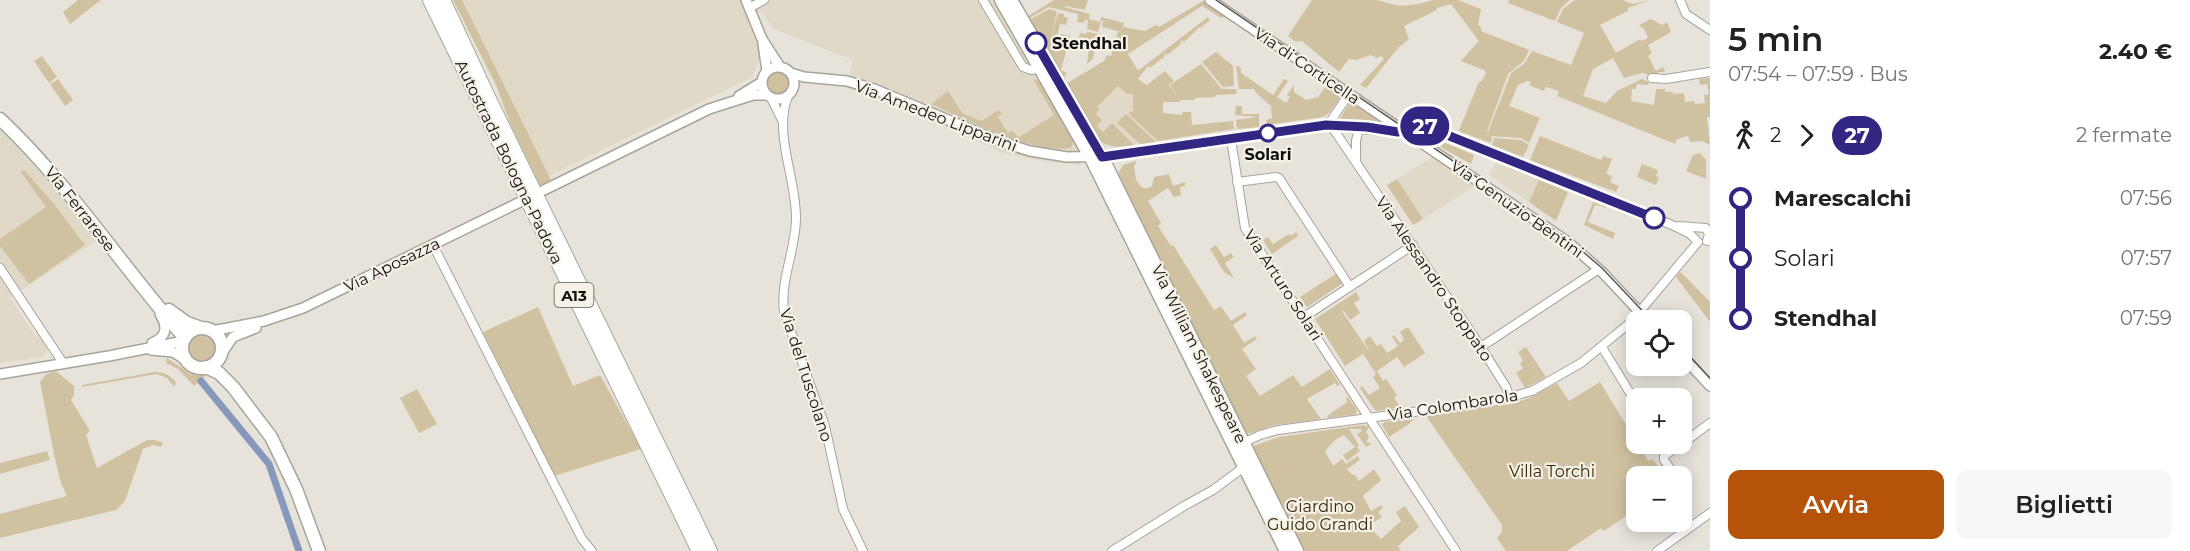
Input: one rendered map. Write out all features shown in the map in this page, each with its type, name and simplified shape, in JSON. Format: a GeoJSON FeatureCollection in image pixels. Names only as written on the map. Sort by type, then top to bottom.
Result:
{"type":"FeatureCollection","features":[{"type":"Feature","properties":{"kind":"highway"},"geometry":{"type":"LineString","coordinates":[[426,0],[449,38]]}},
{"type":"Feature","properties":{"kind":"highway","name":"Autostrada Bologna-Padova"},"geometry":{"type":"LineString","coordinates":[[430,0],[699,551]]}},
{"type":"Feature","properties":{"kind":"highway","name":"Autostrada Bologna-Padova"},"geometry":{"type":"LineString","coordinates":[[446,4],[488,97],[710,551]]}},
{"type":"Feature","properties":{"kind":"main road"},"geometry":{"type":"LineString","coordinates":[[1000,0],[1096,158]]}},
{"type":"Feature","properties":{"kind":"main road"},"geometry":{"type":"LineString","coordinates":[[1011,0],[1096,158]]}},
{"type":"Feature","properties":{"kind":"main road","name":"Via Ferrarese"},"geometry":{"type":"LineString","coordinates":[[0,119],[40,158],[185,339]]}},
{"type":"Feature","properties":{"kind":"main road","name":"Via William Shakespeare"},"geometry":{"type":"LineString","coordinates":[[1096,158],[1297,551]]}},
{"type":"Feature","properties":{"kind":"main road","name":"Via William Shakespeare"},"geometry":{"type":"LineString","coordinates":[[1096,158],[1286,551]]}},
{"type":"Feature","properties":{"kind":"main road","name":"Via Ferrarese"},"geometry":{"type":"LineString","coordinates":[[155,302],[187,323],[206,329]]}},
{"type":"Feature","properties":{"kind":"main road"},"geometry":{"type":"LineString","coordinates":[[221,354],[213,364],[198,367],[189,362],[183,352],[185,339],[192,331],[206,329],[220,340],[221,354],[233,387]]}},
{"type":"Feature","properties":{"kind":"main road"},"geometry":{"type":"LineString","coordinates":[[206,367],[219,374],[233,387],[274,442],[296,489],[319,551]]}},
{"type":"Feature","properties":{"kind":"street"},"geometry":{"type":"LineString","coordinates":[[544,190],[709,109],[753,95],[782,99],[790,93],[794,82],[790,73],[780,67],[762,39],[748,4],[764,0]]}},
{"type":"Feature","properties":{"kind":"street"},"geometry":{"type":"LineString","coordinates":[[983,0],[1023,67],[1028,70],[1040,68]]}},
{"type":"Feature","properties":{"kind":"street","name":"Via di Corticella"},"geometry":{"type":"LineString","coordinates":[[1210,0],[1404,132]]}},
{"type":"Feature","properties":{"kind":"street"},"geometry":{"type":"LineString","coordinates":[[1680,0],[1686,14],[1710,30]]}},
{"type":"Feature","properties":{"kind":"street"},"geometry":{"type":"LineString","coordinates":[[762,39],[767,71]]}},
{"type":"Feature","properties":{"kind":"street"},"geometry":{"type":"LineString","coordinates":[[769,96],[762,89],[762,82],[767,71],[773,67],[780,67]]}},
{"type":"Feature","properties":{"kind":"street"},"geometry":{"type":"LineString","coordinates":[[1652,78],[1666,79],[1710,72]]}},
{"type":"Feature","properties":{"kind":"street","name":"Via Amedeo Lipparini"},"geometry":{"type":"LineString","coordinates":[[790,73],[847,81],[874,89],[1018,148],[1052,155],[1096,158],[1331,125],[1404,132]]}},
{"type":"Feature","properties":{"kind":"street","name":"Via Amedeo Lipparini"},"geometry":{"type":"LineString","coordinates":[[790,93],[804,84],[825,79]]}},
{"type":"Feature","properties":{"kind":"street"},"geometry":{"type":"LineString","coordinates":[[729,102],[762,82]]}},
{"type":"Feature","properties":{"kind":"street","name":"Via del Tuscolano"},"geometry":{"type":"LineString","coordinates":[[790,93],[784,104],[783,123],[796,221],[784,282],[784,312],[825,426],[843,509],[863,551]]}},
{"type":"Feature","properties":{"kind":"street"},"geometry":{"type":"LineString","coordinates":[[1331,125],[1333,116],[1349,94]]}},
{"type":"Feature","properties":{"kind":"street","name":"Via del Tuscolano"},"geometry":{"type":"LineString","coordinates":[[769,96],[783,123]]}},
{"type":"Feature","properties":{"kind":"street","name":"Via Alessandro Stoppato"},"geometry":{"type":"LineString","coordinates":[[1331,125],[1481,347],[1510,398]]}},
{"type":"Feature","properties":{"kind":"street"},"geometry":{"type":"LineString","coordinates":[[1404,132],[1422,125],[1672,225],[1702,243],[1708,243],[1709,231],[1704,228],[1672,225]]}},
{"type":"Feature","properties":{"kind":"street"},"geometry":{"type":"LineString","coordinates":[[1356,161],[1359,127]]}},
{"type":"Feature","properties":{"kind":"street","name":"Via Genuzio Bentini"},"geometry":{"type":"LineString","coordinates":[[1404,132],[1568,242],[1599,268],[1637,310]]}},
{"type":"Feature","properties":{"kind":"street","name":"Via Arturo Solari"},"geometry":{"type":"LineString","coordinates":[[1231,139],[1245,228],[1456,551]]}},
{"type":"Feature","properties":{"kind":"street"},"geometry":{"type":"LineString","coordinates":[[1237,183],[1279,178],[1350,287]]}},
{"type":"Feature","properties":{"kind":"street","name":"Via Aposazza"},"geometry":{"type":"LineString","coordinates":[[206,329],[264,321],[310,305],[518,203]]}},
{"type":"Feature","properties":{"kind":"street"},"geometry":{"type":"LineString","coordinates":[[1696,240],[1695,231],[1698,228]]}},
{"type":"Feature","properties":{"kind":"street","name":"Via Colombarola"},"geometry":{"type":"LineString","coordinates":[[1642,310],[1696,240]]}},
{"type":"Feature","properties":{"kind":"street"},"geometry":{"type":"LineString","coordinates":[[433,245],[582,539],[592,551]]}},
{"type":"Feature","properties":{"kind":"street"},"geometry":{"type":"LineString","coordinates":[[1304,317],[1413,245]]}},
{"type":"Feature","properties":{"kind":"street"},"geometry":{"type":"LineString","coordinates":[[0,268],[63,363]]}},
{"type":"Feature","properties":{"kind":"street"},"geometry":{"type":"LineString","coordinates":[[1481,347],[1599,268]]}},
{"type":"Feature","properties":{"kind":"street","name":"Via Ferrarese"},"geometry":{"type":"LineString","coordinates":[[139,350],[159,340],[165,330],[165,324],[155,302]]}},
{"type":"Feature","properties":{"kind":"street","name":"Via Aposazza"},"geometry":{"type":"LineString","coordinates":[[221,354],[233,337],[262,326],[264,321]]}},
{"type":"Feature","properties":{"kind":"street","name":"Via Colombarola"},"geometry":{"type":"LineString","coordinates":[[1243,443],[1278,430],[1510,398],[1527,393],[1581,363],[1626,326]]}},
{"type":"Feature","properties":{"kind":"street"},"geometry":{"type":"LineString","coordinates":[[0,374],[139,350],[185,339]]}},
{"type":"Feature","properties":{"kind":"street"},"geometry":{"type":"LineString","coordinates":[[1602,347],[1627,388]]}},
{"type":"Feature","properties":{"kind":"street"},"geometry":{"type":"LineString","coordinates":[[139,350],[172,352],[189,362]]}},
{"type":"Feature","properties":{"kind":"street"},"geometry":{"type":"LineString","coordinates":[[1692,367],[1710,387]]}},
{"type":"Feature","properties":{"kind":"street"},"geometry":{"type":"LineString","coordinates":[[1692,436],[1710,423]]}},
{"type":"Feature","properties":{"kind":"street"},"geometry":{"type":"LineString","coordinates":[[1112,551],[1213,490],[1244,467]]}},
{"type":"Feature","properties":{"kind":"street"},"geometry":{"type":"LineString","coordinates":[[1657,551],[1710,513]]}},
{"type":"Feature","properties":{"kind":"shaded area"},"geometry":{"type":"Polygon","coordinates":[[[462,0],[995,0],[1075,138],[1081,165],[1046,162],[1003,153],[900,107],[846,88],[853,60],[772,28],[762,11],[748,19],[761,55],[752,77],[549,176],[462,0]]]}},
{"type":"Feature","properties":{"kind":"shaded area"},"geometry":{"type":"Polygon","coordinates":[[[1119,52],[1171,139],[1140,144],[1138,142],[1134,145],[1119,147],[1105,145],[1066,84],[1119,52]]]}},
{"type":"Feature","properties":{"kind":"shaded area"},"geometry":{"type":"Polygon","coordinates":[[[0,128],[44,174],[96,241],[10,298],[35,335],[42,335],[48,349],[42,357],[0,363],[0,128]]]}},
{"type":"Feature","properties":{"kind":"shaded area"},"geometry":{"type":"Polygon","coordinates":[[[1432,157],[1453,170],[1455,176],[1459,174],[1476,185],[1423,219],[1397,179],[1432,157]]]}},
{"type":"Feature","properties":{"kind":"shaded area"},"geometry":{"type":"Polygon","coordinates":[[[1496,163],[1539,180],[1529,202],[1489,175],[1496,163]]]}},
{"type":"Feature","properties":{"kind":"green space"},"geometry":{"type":"Polygon","coordinates":[[[78,0],[101,0],[70,24],[63,12],[78,0]]]}},
{"type":"Feature","properties":{"kind":"green space"},"geometry":{"type":"Polygon","coordinates":[[[453,0],[462,0],[551,180],[540,185],[510,123],[496,85],[453,0]]]}},
{"type":"Feature","properties":{"kind":"green space"},"geometry":{"type":"Polygon","coordinates":[[[1017,0],[1028,16],[1054,0],[1088,0],[1085,10],[1064,7],[1090,14],[1089,19],[1101,22],[1098,32],[1087,29],[1088,20],[1084,23],[1077,22],[1078,14],[1049,7],[1028,19],[1017,0]]]}},
{"type":"Feature","properties":{"kind":"green space"},"geometry":{"type":"Polygon","coordinates":[[[1312,0],[1376,0],[1400,6],[1433,0],[1458,0],[1481,9],[1478,25],[1482,28],[1481,31],[1529,50],[1524,61],[1508,74],[1487,131],[1492,139],[1491,143],[1459,130],[1479,82],[1486,73],[1484,70],[1461,61],[1479,41],[1451,4],[1437,8],[1404,26],[1409,39],[1398,48],[1366,88],[1360,85],[1384,59],[1381,56],[1377,58],[1371,55],[1356,60],[1349,59],[1339,72],[1302,41],[1296,42],[1288,36],[1312,0]]]}},
{"type":"Feature","properties":{"kind":"green space"},"geometry":{"type":"Polygon","coordinates":[[[1509,0],[1570,0],[1561,8],[1555,21],[1508,3],[1509,0]]]}},
{"type":"Feature","properties":{"kind":"green space"},"geometry":{"type":"Polygon","coordinates":[[[1575,0],[1622,0],[1633,4],[1650,0],[1628,8],[1628,11],[1600,25],[1616,53],[1640,39],[1642,41],[1648,38],[1644,29],[1639,25],[1651,19],[1662,25],[1667,22],[1671,32],[1648,45],[1652,53],[1648,56],[1656,71],[1663,67],[1665,72],[1659,72],[1655,76],[1642,73],[1624,78],[1613,58],[1593,69],[1583,96],[1606,103],[1617,91],[1642,79],[1649,82],[1648,85],[1637,84],[1636,89],[1632,89],[1631,101],[1654,105],[1656,89],[1665,89],[1665,92],[1684,93],[1685,102],[1705,103],[1704,95],[1709,94],[1707,84],[1700,85],[1699,79],[1710,78],[1710,117],[1707,117],[1710,145],[1702,141],[1690,142],[1688,136],[1677,139],[1675,144],[1557,96],[1559,91],[1546,87],[1544,91],[1529,85],[1531,82],[1527,81],[1518,85],[1509,106],[1540,118],[1529,143],[1521,138],[1489,136],[1488,132],[1511,73],[1524,64],[1532,51],[1571,65],[1584,33],[1557,22],[1563,9],[1575,0]]]}},
{"type":"Feature","properties":{"kind":"green space"},"geometry":{"type":"Polygon","coordinates":[[[1203,1],[1225,16],[1221,18],[1202,6],[1128,54],[1139,70],[1208,17],[1210,20],[1200,28],[1198,27],[1184,42],[1181,40],[1181,44],[1167,55],[1165,53],[1164,57],[1150,68],[1148,66],[1138,79],[1147,85],[1165,71],[1174,81],[1161,91],[1169,85],[1178,97],[1170,85],[1201,64],[1222,89],[1236,89],[1237,94],[1180,100],[1180,102],[1163,102],[1163,113],[1182,115],[1183,112],[1191,112],[1192,125],[1233,121],[1234,129],[1158,141],[1128,113],[1133,111],[1133,94],[1127,94],[1118,86],[1097,107],[1099,110],[1096,114],[1102,120],[1097,126],[1103,132],[1112,123],[1134,145],[1114,146],[1102,142],[1066,84],[1104,61],[1107,55],[1111,56],[1114,44],[1118,45],[1120,38],[1116,37],[1118,32],[1121,32],[1102,27],[1101,17],[1124,23],[1123,27],[1145,31],[1156,25],[1159,27],[1203,1]]]}},
{"type":"Feature","properties":{"kind":"green space"},"geometry":{"type":"Polygon","coordinates":[[[1049,9],[1057,11],[1051,38],[1058,13],[1068,18],[1066,25],[1060,24],[1057,36],[1060,37],[1061,34],[1070,36],[1068,46],[1057,45],[1067,48],[1061,70],[1067,73],[1063,78],[1029,20],[1049,9]]]}},
{"type":"Feature","properties":{"kind":"green space"},"geometry":{"type":"Polygon","coordinates":[[[1087,32],[1098,34],[1093,59],[1087,64],[1089,47],[1084,45],[1082,51],[1076,50],[1080,33],[1086,34],[1087,32]]]}},
{"type":"Feature","properties":{"kind":"green space"},"geometry":{"type":"Polygon","coordinates":[[[1216,52],[1233,66],[1234,86],[1223,87],[1202,62],[1216,52]]]}},
{"type":"Feature","properties":{"kind":"green space"},"geometry":{"type":"Polygon","coordinates":[[[42,56],[57,77],[49,83],[34,61],[42,56]]]}},
{"type":"Feature","properties":{"kind":"green space"},"geometry":{"type":"Polygon","coordinates":[[[1236,65],[1241,68],[1241,73],[1273,95],[1284,79],[1288,81],[1277,97],[1286,103],[1290,97],[1287,95],[1294,85],[1294,92],[1306,100],[1318,97],[1326,86],[1340,98],[1329,113],[1323,117],[1267,125],[1266,120],[1272,118],[1271,106],[1254,89],[1239,89],[1236,65]]]}},
{"type":"Feature","properties":{"kind":"green space"},"geometry":{"type":"Polygon","coordinates":[[[773,72],[781,72],[788,79],[788,87],[781,94],[773,94],[766,87],[766,79],[773,72]]]}},
{"type":"Feature","properties":{"kind":"green space"},"geometry":{"type":"Polygon","coordinates":[[[58,79],[73,100],[65,106],[50,84],[58,79]]]}},
{"type":"Feature","properties":{"kind":"green space"},"geometry":{"type":"Polygon","coordinates":[[[1033,79],[1041,82],[1074,140],[1071,148],[1038,146],[1019,141],[981,127],[931,104],[948,91],[962,113],[981,121],[999,110],[1002,114],[998,117],[1008,133],[1012,131],[1019,137],[1054,115],[1033,79]]]}},
{"type":"Feature","properties":{"kind":"green space"},"geometry":{"type":"Polygon","coordinates":[[[1351,101],[1385,125],[1339,120],[1351,101]]]}},
{"type":"Feature","properties":{"kind":"green space"},"geometry":{"type":"Polygon","coordinates":[[[1236,106],[1242,106],[1242,114],[1259,114],[1259,127],[1237,129],[1236,120],[1258,117],[1235,115],[1236,106]]]}},
{"type":"Feature","properties":{"kind":"green space"},"geometry":{"type":"Polygon","coordinates":[[[1124,115],[1127,115],[1156,142],[1140,144],[1117,123],[1124,115]]]}},
{"type":"Feature","properties":{"kind":"green space"},"geometry":{"type":"Polygon","coordinates":[[[1424,134],[1474,155],[1471,164],[1444,149],[1424,134]]]}},
{"type":"Feature","properties":{"kind":"green space"},"geometry":{"type":"Polygon","coordinates":[[[1540,136],[1601,160],[1603,156],[1612,159],[1606,174],[1612,176],[1610,182],[1619,186],[1616,192],[1530,160],[1540,136]]]}},
{"type":"Feature","properties":{"kind":"green space"},"geometry":{"type":"Polygon","coordinates":[[[1494,138],[1521,140],[1529,145],[1523,157],[1492,145],[1494,138]]]}},
{"type":"Feature","properties":{"kind":"green space"},"geometry":{"type":"Polygon","coordinates":[[[1700,153],[1706,160],[1706,179],[1686,171],[1693,155],[1700,153]]]}},
{"type":"Feature","properties":{"kind":"green space"},"geometry":{"type":"Polygon","coordinates":[[[1136,161],[1134,165],[1136,180],[1142,188],[1152,186],[1154,177],[1169,174],[1173,186],[1185,182],[1185,186],[1180,187],[1181,195],[1174,197],[1168,188],[1148,201],[1161,223],[1158,226],[1171,246],[1173,245],[1214,310],[1221,306],[1231,321],[1245,312],[1247,315],[1233,325],[1244,343],[1255,336],[1257,339],[1242,349],[1256,369],[1246,376],[1260,396],[1293,375],[1302,387],[1330,369],[1340,385],[1337,386],[1335,383],[1307,399],[1321,419],[1275,425],[1247,434],[1244,432],[1119,177],[1123,165],[1136,161]]]}},
{"type":"Feature","properties":{"kind":"green space"},"geometry":{"type":"Polygon","coordinates":[[[1642,164],[1658,170],[1656,176],[1659,178],[1656,185],[1637,177],[1642,164]]]}},
{"type":"Feature","properties":{"kind":"green space"},"geometry":{"type":"Polygon","coordinates":[[[24,170],[54,204],[85,245],[29,284],[0,246],[0,239],[46,207],[21,172],[24,170]]]}},
{"type":"Feature","properties":{"kind":"green space"},"geometry":{"type":"Polygon","coordinates":[[[1397,179],[1423,219],[1413,225],[1387,185],[1397,179]]]}},
{"type":"Feature","properties":{"kind":"green space"},"geometry":{"type":"Polygon","coordinates":[[[1539,180],[1568,192],[1556,221],[1529,202],[1539,180]]]}},
{"type":"Feature","properties":{"kind":"green space"},"geometry":{"type":"Polygon","coordinates":[[[1593,202],[1608,208],[1595,205],[1588,222],[1615,233],[1613,239],[1584,225],[1593,202]]]}},
{"type":"Feature","properties":{"kind":"green space"},"geometry":{"type":"Polygon","coordinates":[[[1296,232],[1298,236],[1272,254],[1263,240],[1268,237],[1273,244],[1296,232]]]}},
{"type":"Feature","properties":{"kind":"green space"},"geometry":{"type":"Polygon","coordinates":[[[1216,245],[1224,257],[1231,253],[1234,257],[1225,263],[1234,278],[1224,272],[1210,249],[1216,245]]]}},
{"type":"Feature","properties":{"kind":"green space"},"geometry":{"type":"Polygon","coordinates":[[[1680,272],[1710,302],[1710,322],[1676,277],[1680,272]]]}},
{"type":"Feature","properties":{"kind":"green space"},"geometry":{"type":"Polygon","coordinates":[[[1337,273],[1343,283],[1307,307],[1300,297],[1337,273]]]}},
{"type":"Feature","properties":{"kind":"green space"},"geometry":{"type":"Polygon","coordinates":[[[1356,292],[1360,299],[1354,303],[1360,313],[1350,320],[1342,311],[1368,350],[1364,341],[1370,336],[1377,346],[1381,344],[1387,353],[1398,346],[1392,336],[1394,335],[1400,343],[1404,340],[1400,332],[1408,327],[1425,353],[1404,367],[1397,357],[1377,371],[1397,395],[1394,398],[1399,405],[1398,408],[1377,411],[1374,409],[1360,388],[1362,386],[1369,395],[1380,388],[1373,377],[1376,374],[1363,354],[1345,366],[1315,319],[1356,292]]]}},
{"type":"Feature","properties":{"kind":"green space"},"geometry":{"type":"Polygon","coordinates":[[[538,307],[573,386],[600,375],[641,449],[554,476],[483,332],[538,307]]]}},
{"type":"Feature","properties":{"kind":"green space"},"geometry":{"type":"Polygon","coordinates":[[[202,333],[208,334],[216,342],[216,354],[208,362],[202,363],[196,362],[188,354],[187,348],[188,342],[196,334],[202,333]]]}},
{"type":"Feature","properties":{"kind":"green space"},"geometry":{"type":"Polygon","coordinates":[[[1526,347],[1546,377],[1525,388],[1516,373],[1523,368],[1520,363],[1523,361],[1518,352],[1526,347]]]}},
{"type":"Feature","properties":{"kind":"green space"},"geometry":{"type":"Polygon","coordinates":[[[167,358],[191,374],[206,375],[194,386],[178,369],[166,363],[167,358]]]}},
{"type":"Feature","properties":{"kind":"green space"},"geometry":{"type":"Polygon","coordinates":[[[56,371],[74,386],[74,395],[71,400],[90,431],[86,435],[97,468],[147,440],[163,443],[161,447],[153,445],[143,449],[125,501],[116,510],[0,538],[0,514],[67,496],[55,459],[40,382],[46,374],[56,371]]]}},
{"type":"Feature","properties":{"kind":"green space"},"geometry":{"type":"Polygon","coordinates":[[[155,372],[171,377],[176,382],[174,387],[167,378],[156,374],[82,387],[82,385],[155,372]]]}},
{"type":"Feature","properties":{"kind":"green space","name":"Villa Torchi"},"geometry":{"type":"Polygon","coordinates":[[[1600,382],[1626,425],[1626,454],[1644,454],[1648,461],[1653,459],[1658,466],[1626,466],[1626,516],[1604,531],[1601,528],[1567,551],[1506,551],[1497,538],[1502,532],[1502,525],[1426,416],[1511,404],[1529,398],[1557,383],[1569,401],[1600,382]]]}},
{"type":"Feature","properties":{"kind":"green space"},"geometry":{"type":"Polygon","coordinates":[[[417,389],[437,424],[419,433],[400,398],[417,389]]]}},
{"type":"Feature","properties":{"kind":"green space"},"geometry":{"type":"Polygon","coordinates":[[[1348,397],[1357,410],[1356,414],[1328,418],[1327,416],[1347,402],[1348,397]]]}},
{"type":"Feature","properties":{"kind":"green space"},"geometry":{"type":"Polygon","coordinates":[[[1415,418],[1389,437],[1382,425],[1384,422],[1415,418]]]}},
{"type":"Feature","properties":{"kind":"green space","name":"Giardino Guido Grandi"},"geometry":{"type":"Polygon","coordinates":[[[1363,425],[1369,427],[1366,432],[1369,437],[1366,441],[1371,444],[1366,447],[1357,434],[1362,431],[1360,429],[1349,429],[1360,451],[1347,461],[1343,455],[1355,447],[1344,435],[1335,440],[1325,451],[1333,466],[1342,459],[1346,464],[1358,456],[1360,460],[1347,469],[1359,481],[1374,469],[1381,480],[1363,496],[1371,511],[1381,505],[1383,508],[1378,512],[1382,517],[1369,526],[1381,539],[1401,521],[1396,512],[1405,506],[1419,527],[1398,546],[1401,551],[1304,551],[1253,446],[1279,437],[1363,425]]]}},
{"type":"Feature","properties":{"kind":"green space"},"geometry":{"type":"Polygon","coordinates":[[[47,451],[50,460],[0,474],[0,463],[47,451]]]}},
{"type":"Feature","properties":{"kind":"waterway"},"geometry":{"type":"LineString","coordinates":[[201,381],[269,464],[299,551]]}},
{"type":"Feature","properties":{"kind":"tram line"},"geometry":{"type":"LineString","coordinates":[[1216,0],[1568,239],[1602,268],[1642,310]]}},
{"type":"Feature","properties":{"kind":"tram line"},"geometry":{"type":"LineString","coordinates":[[1692,359],[1710,378]]}},
{"type":"Feature","properties":{"kind":"bus line","name":"27"},"geometry":{"type":"LineString","coordinates":[[1036,43],[1102,157],[1326,125],[1404,132],[1422,125],[1654,218]]}},
{"type":"Feature","properties":{"kind":"place","name":"Stendhal"},"geometry":{"type":"Point","coordinates":[1036,43]}},
{"type":"Feature","properties":{"kind":"place","name":"Solari"},"geometry":{"type":"Point","coordinates":[1268,133]}}]}
